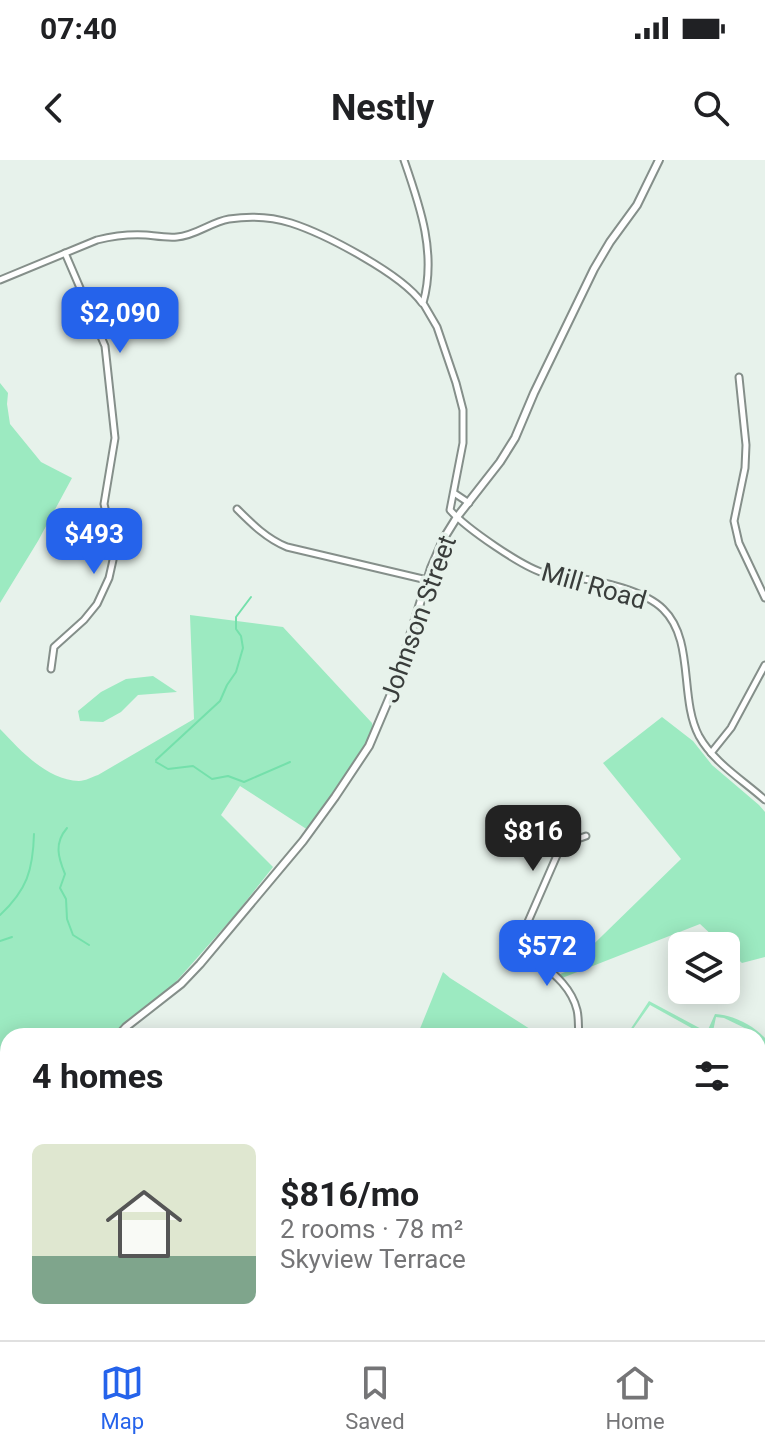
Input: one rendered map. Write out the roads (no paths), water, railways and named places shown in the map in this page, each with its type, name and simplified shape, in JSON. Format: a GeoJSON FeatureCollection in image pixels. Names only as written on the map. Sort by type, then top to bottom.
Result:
{"type":"FeatureCollection","features":[{"type":"Feature","properties":{"kind":"street"},"geometry":{"type":"LineString","coordinates":[[404,160],[421,209],[427,243],[423,303]]}},
{"type":"Feature","properties":{"kind":"street","name":"Johnson Street"},"geometry":{"type":"LineString","coordinates":[[125,1028],[181,984],[200,964],[303,841],[369,746],[384,714],[427,580],[444,538],[515,438],[599,261],[637,205],[659,160]]}},
{"type":"Feature","properties":{"kind":"street"},"geometry":{"type":"LineString","coordinates":[[0,280],[114,236],[177,237],[230,219],[252,218],[275,219],[314,232],[404,283],[423,303],[437,327],[463,410],[463,443],[450,510],[457,517]]}},
{"type":"Feature","properties":{"kind":"street"},"geometry":{"type":"LineString","coordinates":[[51,669],[54,647],[97,604],[113,560],[112,536],[104,504],[115,438],[105,346],[65,253]]}},
{"type":"Feature","properties":{"kind":"street"},"geometry":{"type":"LineString","coordinates":[[739,377],[746,445],[745,468],[735,512],[735,532],[765,598]]}},
{"type":"Feature","properties":{"kind":"street"},"geometry":{"type":"LineString","coordinates":[[454,493],[469,503]]}},
{"type":"Feature","properties":{"kind":"street"},"geometry":{"type":"LineString","coordinates":[[237,509],[278,544],[427,580]]}},
{"type":"Feature","properties":{"kind":"street","name":"Mill Road"},"geometry":{"type":"LineString","coordinates":[[457,517],[534,570],[611,586],[648,598],[663,609],[674,623],[678,636],[692,718],[698,734],[711,753],[765,800]]}},
{"type":"Feature","properties":{"kind":"street"},"geometry":{"type":"LineString","coordinates":[[711,753],[731,728],[765,665]]}},
{"type":"Feature","properties":{"kind":"street"},"geometry":{"type":"LineString","coordinates":[[578,1028],[577,1009],[570,993],[520,943],[558,853],[569,842],[586,836]]}},
{"type":"Feature","properties":{"kind":"waterway"},"geometry":{"type":"LineString","coordinates":[[156,760],[220,701],[236,672],[243,648],[236,629],[236,617],[251,597]]}},
{"type":"Feature","properties":{"kind":"waterway"},"geometry":{"type":"LineString","coordinates":[[156,762],[168,769],[193,766],[212,779],[228,776],[244,782],[290,762]]}},
{"type":"Feature","properties":{"kind":"waterway"},"geometry":{"type":"LineString","coordinates":[[67,828],[59,845],[65,874],[60,888],[66,899],[67,919],[73,935],[89,945]]}},
{"type":"Feature","properties":{"kind":"waterway"},"geometry":{"type":"LineString","coordinates":[[0,915],[17,897],[27,879],[34,834]]}},
{"type":"Feature","properties":{"kind":"waterway"},"geometry":{"type":"LineString","coordinates":[[0,941],[12,937]]}}]}
